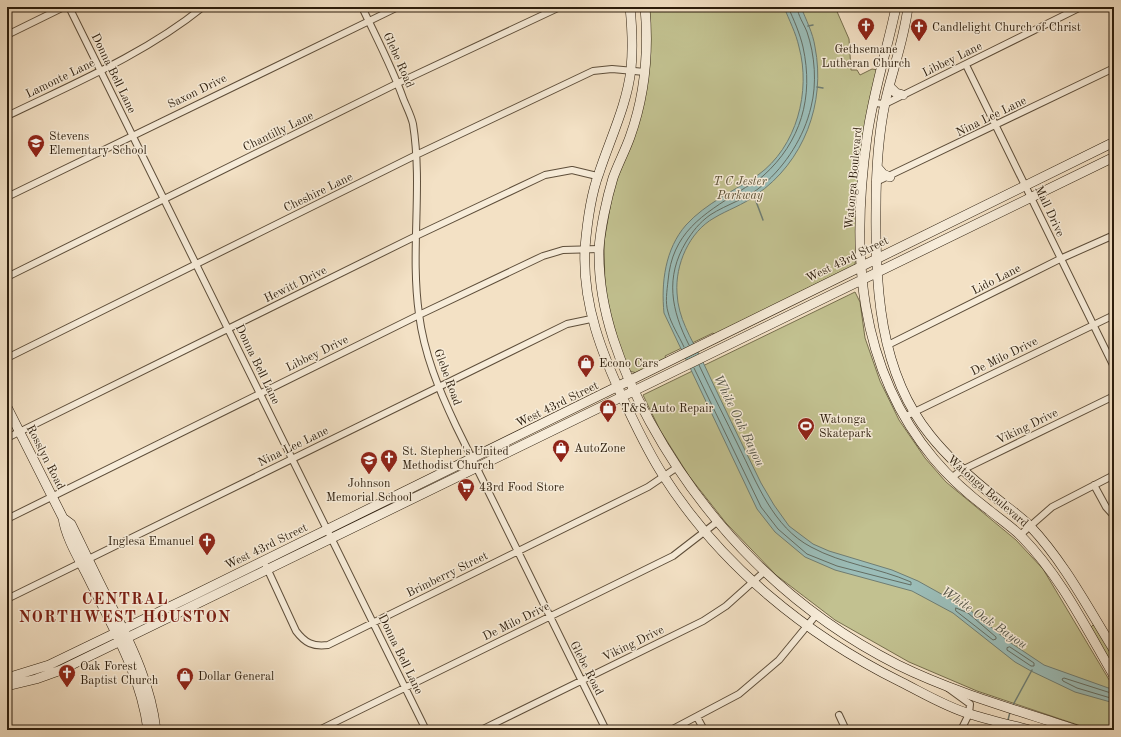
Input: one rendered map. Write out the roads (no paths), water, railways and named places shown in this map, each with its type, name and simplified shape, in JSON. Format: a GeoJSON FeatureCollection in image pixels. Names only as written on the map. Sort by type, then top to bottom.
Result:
{"type":"FeatureCollection","features":[{"type":"Feature","properties":{"kind":"main road"},"geometry":{"type":"LineString","coordinates":[[630,7],[632,40],[631,70],[620,117],[597,176],[589,217],[585,249],[585,284],[591,319],[620,392],[641,437],[663,476],[705,532],[753,582],[781,607],[864,664],[969,714],[1026,729]]}},
{"type":"Feature","properties":{"kind":"main road"},"geometry":{"type":"LineString","coordinates":[[645,7],[647,48],[645,72],[638,111],[630,138],[613,178],[599,250],[606,318],[613,340],[634,390],[676,468],[717,522],[764,572],[816,615],[891,661],[943,685],[1077,730]]}},
{"type":"Feature","properties":{"kind":"main road","name":"Watonga Boulevard"},"geometry":{"type":"LineString","coordinates":[[896,7],[867,136],[862,182],[860,224],[862,280],[869,329],[877,356],[882,371],[904,417],[934,459],[951,478],[1020,534],[1053,574],[1083,622],[1113,675]]}},
{"type":"Feature","properties":{"kind":"main road","name":"Watonga Boulevard"},"geometry":{"type":"LineString","coordinates":[[908,7],[906,24],[885,104],[876,182],[876,273],[882,322],[898,377],[915,412],[929,434],[962,470],[1029,525],[1072,582],[1114,650]]}},
{"type":"Feature","properties":{"kind":"main road"},"geometry":{"type":"LineString","coordinates":[[890,87],[896,93],[903,95]]}},
{"type":"Feature","properties":{"kind":"main road","name":"West 43rd Street"},"geometry":{"type":"LineString","coordinates":[[7,686],[53,673],[122,635],[474,462],[533,434],[572,420],[620,392],[630,381],[670,360],[1114,142]]}},
{"type":"Feature","properties":{"kind":"main road"},"geometry":{"type":"LineString","coordinates":[[1097,150],[1103,162]]}},
{"type":"Feature","properties":{"kind":"main road","name":"West 43rd Street"},"geometry":{"type":"LineString","coordinates":[[533,434],[566,412],[620,392],[634,390],[676,372],[718,350],[1114,157]]}},
{"type":"Feature","properties":{"kind":"main road"},"geometry":{"type":"LineString","coordinates":[[877,168],[883,174],[890,177]]}},
{"type":"Feature","properties":{"kind":"main road"},"geometry":{"type":"LineString","coordinates":[[954,221],[959,232]]}},
{"type":"Feature","properties":{"kind":"main road"},"geometry":{"type":"LineString","coordinates":[[754,319],[759,330]]}},
{"type":"Feature","properties":{"kind":"main road","name":"Rosslyn Road"},"geometry":{"type":"LineString","coordinates":[[7,407],[64,518],[65,526],[122,635],[134,673],[156,730]]}},
{"type":"Feature","properties":{"kind":"main road"},"geometry":{"type":"LineString","coordinates":[[566,412],[572,420]]}},
{"type":"Feature","properties":{"kind":"main road"},"geometry":{"type":"LineString","coordinates":[[1083,622],[1093,616]]}},
{"type":"Feature","properties":{"kind":"main road","name":"West 43rd Street"},"geometry":{"type":"LineString","coordinates":[[7,678],[49,665],[122,635]]}},
{"type":"Feature","properties":{"kind":"main road","name":"Rosslyn Road"},"geometry":{"type":"LineString","coordinates":[[148,730],[150,717]]}},
{"type":"Feature","properties":{"kind":"street"},"geometry":{"type":"LineString","coordinates":[[7,35],[64,7]]}},
{"type":"Feature","properties":{"kind":"street","name":"Donna Bell Lane"},"geometry":{"type":"LineString","coordinates":[[69,7],[426,730]]}},
{"type":"Feature","properties":{"kind":"street","name":"Lamonte Lane"},"geometry":{"type":"LineString","coordinates":[[7,116],[101,70],[158,39],[203,7]]}},
{"type":"Feature","properties":{"kind":"street","name":"Glebe Road"},"geometry":{"type":"LineString","coordinates":[[362,7],[398,83],[412,122],[416,155],[416,236],[419,315],[429,360],[438,386],[474,462],[549,617],[606,730]]}},
{"type":"Feature","properties":{"kind":"street","name":"Saxon Drive"},"geometry":{"type":"LineString","coordinates":[[7,197],[133,134],[398,7]]}},
{"type":"Feature","properties":{"kind":"street","name":"Chantilly Lane"},"geometry":{"type":"LineString","coordinates":[[7,277],[398,83],[560,7]]}},
{"type":"Feature","properties":{"kind":"street","name":"Libbey Lane"},"geometry":{"type":"LineString","coordinates":[[885,104],[1081,7]]}},
{"type":"Feature","properties":{"kind":"street","name":"Mall Drive"},"geometry":{"type":"LineString","coordinates":[[966,65],[1032,197],[1060,259],[1114,366]]}},
{"type":"Feature","properties":{"kind":"street","name":"Nina Lee Lane"},"geometry":{"type":"LineString","coordinates":[[876,182],[890,177],[1114,68]]}},
{"type":"Feature","properties":{"kind":"street","name":"Cheshire Lane"},"geometry":{"type":"LineString","coordinates":[[7,358],[416,155],[593,71],[612,69],[645,72]]}},
{"type":"Feature","properties":{"kind":"street"},"geometry":{"type":"LineString","coordinates":[[874,103],[885,104]]}},
{"type":"Feature","properties":{"kind":"street","name":"Hewitt Drive"},"geometry":{"type":"LineString","coordinates":[[7,438],[416,236],[546,175],[572,170],[597,176]]}},
{"type":"Feature","properties":{"kind":"street","name":"Lido Lane"},"geometry":{"type":"LineString","coordinates":[[888,345],[1060,259],[1114,235]]}},
{"type":"Feature","properties":{"kind":"street","name":"Libbey Drive"},"geometry":{"type":"LineString","coordinates":[[7,518],[419,315],[553,252],[585,249],[599,250]]}},
{"type":"Feature","properties":{"kind":"street","name":"De Milo Drive"},"geometry":{"type":"LineString","coordinates":[[904,417],[1114,315]]}},
{"type":"Feature","properties":{"kind":"street","name":"Nina Lee Lane"},"geometry":{"type":"LineString","coordinates":[[7,599],[438,386],[568,324],[591,319]]}},
{"type":"Feature","properties":{"kind":"street","name":"Viking Drive"},"geometry":{"type":"LineString","coordinates":[[951,478],[962,470],[1114,396]]}},
{"type":"Feature","properties":{"kind":"street","name":"Brimberry Street"},"geometry":{"type":"LineString","coordinates":[[265,565],[296,631],[308,644],[318,646],[328,645],[648,487],[676,468]]}},
{"type":"Feature","properties":{"kind":"street"},"geometry":{"type":"LineString","coordinates":[[1020,534],[1052,507],[1114,475]]}},
{"type":"Feature","properties":{"kind":"street"},"geometry":{"type":"LineString","coordinates":[[1094,485],[1106,507],[1114,516]]}},
{"type":"Feature","properties":{"kind":"street","name":"De Milo Drive"},"geometry":{"type":"LineString","coordinates":[[319,730],[672,556],[717,522]]}},
{"type":"Feature","properties":{"kind":"street","name":"Viking Drive"},"geometry":{"type":"LineString","coordinates":[[481,730],[703,621],[726,606],[764,572]]}},
{"type":"Feature","properties":{"kind":"street"},"geometry":{"type":"LineString","coordinates":[[671,730],[739,694],[779,660],[816,615]]}},
{"type":"Feature","properties":{"kind":"street"},"geometry":{"type":"LineString","coordinates":[[943,685],[970,704],[969,714],[961,730]]}},
{"type":"Feature","properties":{"kind":"street"},"geometry":{"type":"LineString","coordinates":[[839,715],[846,730]]}},
{"type":"Feature","properties":{"kind":"street"},"geometry":{"type":"LineString","coordinates":[[697,717],[704,730]]}},
{"type":"Feature","properties":{"kind":"water"},"geometry":{"type":"Polygon","coordinates":[[[784,7],[801,7],[813,37],[818,68],[814,110],[808,130],[799,148],[787,166],[773,181],[751,199],[719,215],[705,224],[697,232],[685,250],[678,271],[677,293],[682,319],[690,336],[761,483],[789,526],[813,544],[829,551],[892,570],[918,581],[970,610],[1008,641],[1044,665],[1114,690],[1114,703],[1075,692],[1031,671],[1015,662],[953,613],[912,591],[835,570],[805,557],[775,532],[757,509],[664,313],[663,290],[666,267],[669,255],[679,234],[702,210],[758,175],[771,163],[783,149],[798,117],[802,99],[802,64],[796,37],[784,7]]]}},
{"type":"Feature","properties":{"kind":"waterway"},"geometry":{"type":"LineString","coordinates":[[808,26],[813,25]]}},
{"type":"Feature","properties":{"kind":"waterway"},"geometry":{"type":"LineString","coordinates":[[817,87],[823,88]]}},
{"type":"Feature","properties":{"kind":"waterway"},"geometry":{"type":"LineString","coordinates":[[754,196],[763,220]]}},
{"type":"Feature","properties":{"kind":"waterway"},"geometry":{"type":"LineString","coordinates":[[1013,705],[1032,670]]}},
{"type":"Feature","properties":{"kind":"waterway"},"geometry":{"type":"LineString","coordinates":[[1008,720],[1010,712]]}},
{"type":"Feature","properties":{"kind":"place","name":"Gethsemane Lutheran Church"},"geometry":{"type":"Point","coordinates":[866,41]}},
{"type":"Feature","properties":{"kind":"place","name":"Candlelight Church of Christ"},"geometry":{"type":"Point","coordinates":[919,42]}},
{"type":"Feature","properties":{"kind":"place","name":"Stevens Elementary School"},"geometry":{"type":"Point","coordinates":[36,158]}},
{"type":"Feature","properties":{"kind":"place","name":"Econo Cars"},"geometry":{"type":"Point","coordinates":[586,378]}},
{"type":"Feature","properties":{"kind":"place","name":"T&S Auto Repair"},"geometry":{"type":"Point","coordinates":[608,423]}},
{"type":"Feature","properties":{"kind":"place","name":"Watonga Skatepark"},"geometry":{"type":"Point","coordinates":[806,441]}},
{"type":"Feature","properties":{"kind":"place","name":"AutoZone"},"geometry":{"type":"Point","coordinates":[561,463]}},
{"type":"Feature","properties":{"kind":"place","name":"St. Stephen's United Methodist Church"},"geometry":{"type":"Point","coordinates":[389,473]}},
{"type":"Feature","properties":{"kind":"place","name":"Johnson Memorial School"},"geometry":{"type":"Point","coordinates":[369,475]}},
{"type":"Feature","properties":{"kind":"place","name":"43rd Food Store"},"geometry":{"type":"Point","coordinates":[466,502]}},
{"type":"Feature","properties":{"kind":"place","name":"Inglesa Emanuel"},"geometry":{"type":"Point","coordinates":[207,556]}},
{"type":"Feature","properties":{"kind":"place","name":"Oak Forest Baptist Church"},"geometry":{"type":"Point","coordinates":[67,688]}},
{"type":"Feature","properties":{"kind":"place","name":"Dollar General"},"geometry":{"type":"Point","coordinates":[185,691]}},
{"type":"Feature","properties":{"kind":"district","name":"CENTRAL NORTHWEST HOUSTON"},"geometry":{"type":"Point","coordinates":[125,607]}},
{"type":"Feature","properties":{"kind":"park label","name":"T C Jester Parkway"},"geometry":{"type":"Point","coordinates":[740,188]}},
{"type":"Feature","properties":{"kind":"water label","name":"White Oak Bayou"},"geometry":{"type":"Point","coordinates":[740,420]}},
{"type":"Feature","properties":{"kind":"water label","name":"White Oak Bayou"},"geometry":{"type":"Point","coordinates":[985,617]}}]}
